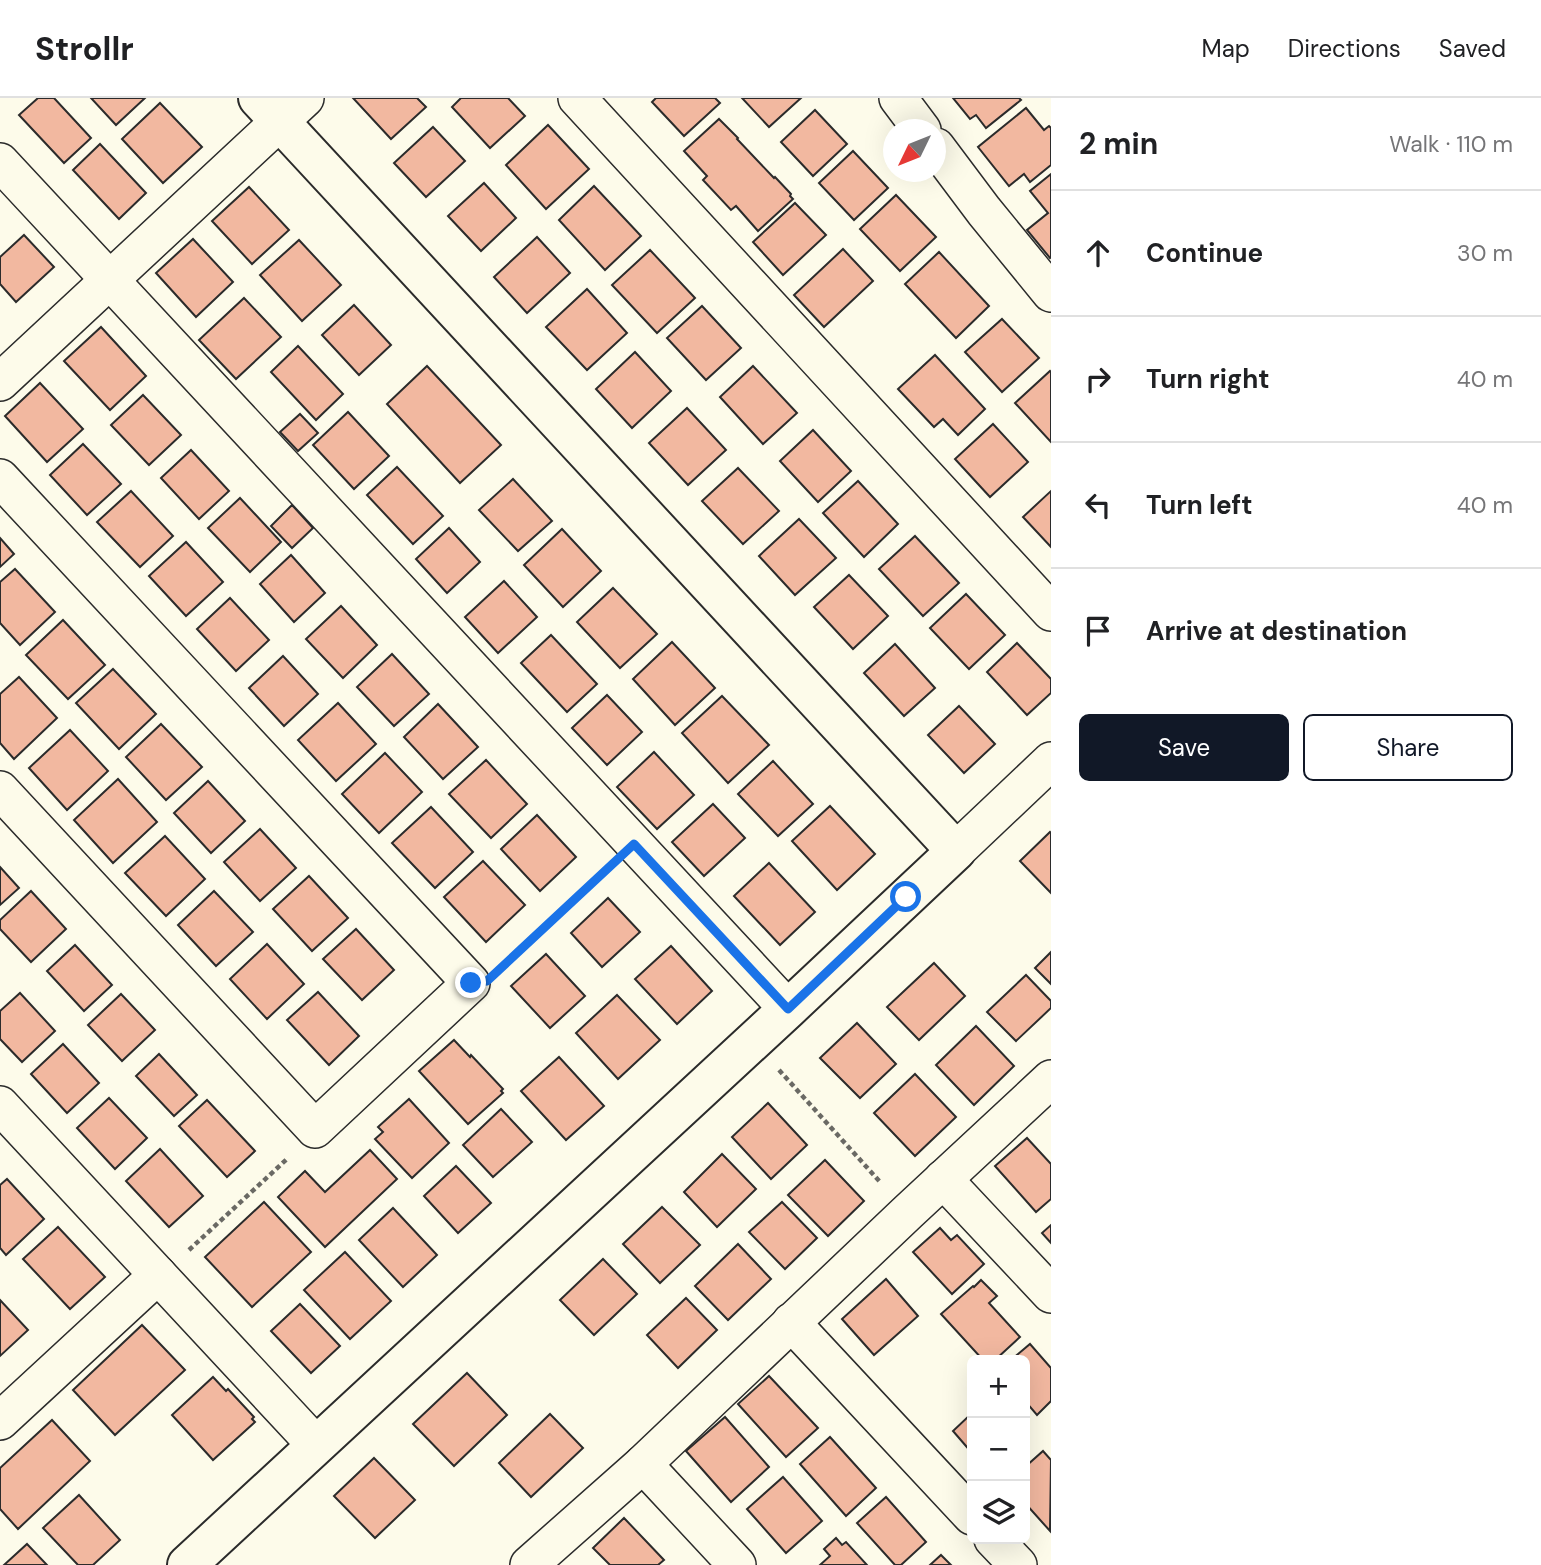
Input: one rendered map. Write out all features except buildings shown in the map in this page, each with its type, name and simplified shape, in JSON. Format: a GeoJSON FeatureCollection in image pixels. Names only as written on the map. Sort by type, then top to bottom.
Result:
{"type":"FeatureCollection","features":[{"type":"Feature","properties":{"kind":"street"},"geometry":{"type":"LineString","coordinates":[[577,98],[1051,612]]}},
{"type":"Feature","properties":{"kind":"street"},"geometry":{"type":"LineString","coordinates":[[898,98],[914,119]]}},
{"type":"Feature","properties":{"kind":"street"},"geometry":{"type":"LineString","coordinates":[[0,382],[109,280],[281,106],[956,851]]}},
{"type":"Feature","properties":{"kind":"street"},"geometry":{"type":"LineString","coordinates":[[946,160],[1051,293]]}},
{"type":"Feature","properties":{"kind":"street"},"geometry":{"type":"LineString","coordinates":[[0,162],[788,1009]]}},
{"type":"Feature","properties":{"kind":"street"},"geometry":{"type":"LineString","coordinates":[[0,478],[471,983],[315,1129],[0,790]]}},
{"type":"Feature","properties":{"kind":"street"},"geometry":{"type":"LineString","coordinates":[[187,1565],[788,1009],[1051,761]]}},
{"type":"Feature","properties":{"kind":"street"},"geometry":{"type":"LineString","coordinates":[[529,1565],[643,1464],[1051,1079]]}},
{"type":"Feature","properties":{"kind":"street"},"geometry":{"type":"LineString","coordinates":[[0,1105],[316,1445]]}},
{"type":"Feature","properties":{"kind":"street"},"geometry":{"type":"LineString","coordinates":[[943,1179],[1051,1294]]}},
{"type":"Feature","properties":{"kind":"street"},"geometry":{"type":"LineString","coordinates":[[0,1421],[159,1276]]}},
{"type":"Feature","properties":{"kind":"street"},"geometry":{"type":"LineString","coordinates":[[791,1322],[967,1511]]}},
{"type":"Feature","properties":{"kind":"street"},"geometry":{"type":"LineString","coordinates":[[643,1464],[737,1565]]}},
{"type":"Feature","properties":{"kind":"street"},"geometry":{"type":"LineString","coordinates":[[998,1544],[1018,1565]]}},
{"type":"Feature","properties":{"kind":"path"},"geometry":{"type":"LineString","coordinates":[[471,983],[487,981],[634,844]]}},
{"type":"Feature","properties":{"kind":"path"},"geometry":{"type":"LineString","coordinates":[[772,1062],[908,1212]]}},
{"type":"Feature","properties":{"kind":"path"},"geometry":{"type":"LineString","coordinates":[[159,1276],[306,1142],[315,1129]]}},
{"type":"Feature","properties":{"kind":"route"},"geometry":{"type":"LineString","coordinates":[[471,983],[487,981],[634,844],[788,1009],[906,897]]}}]}
